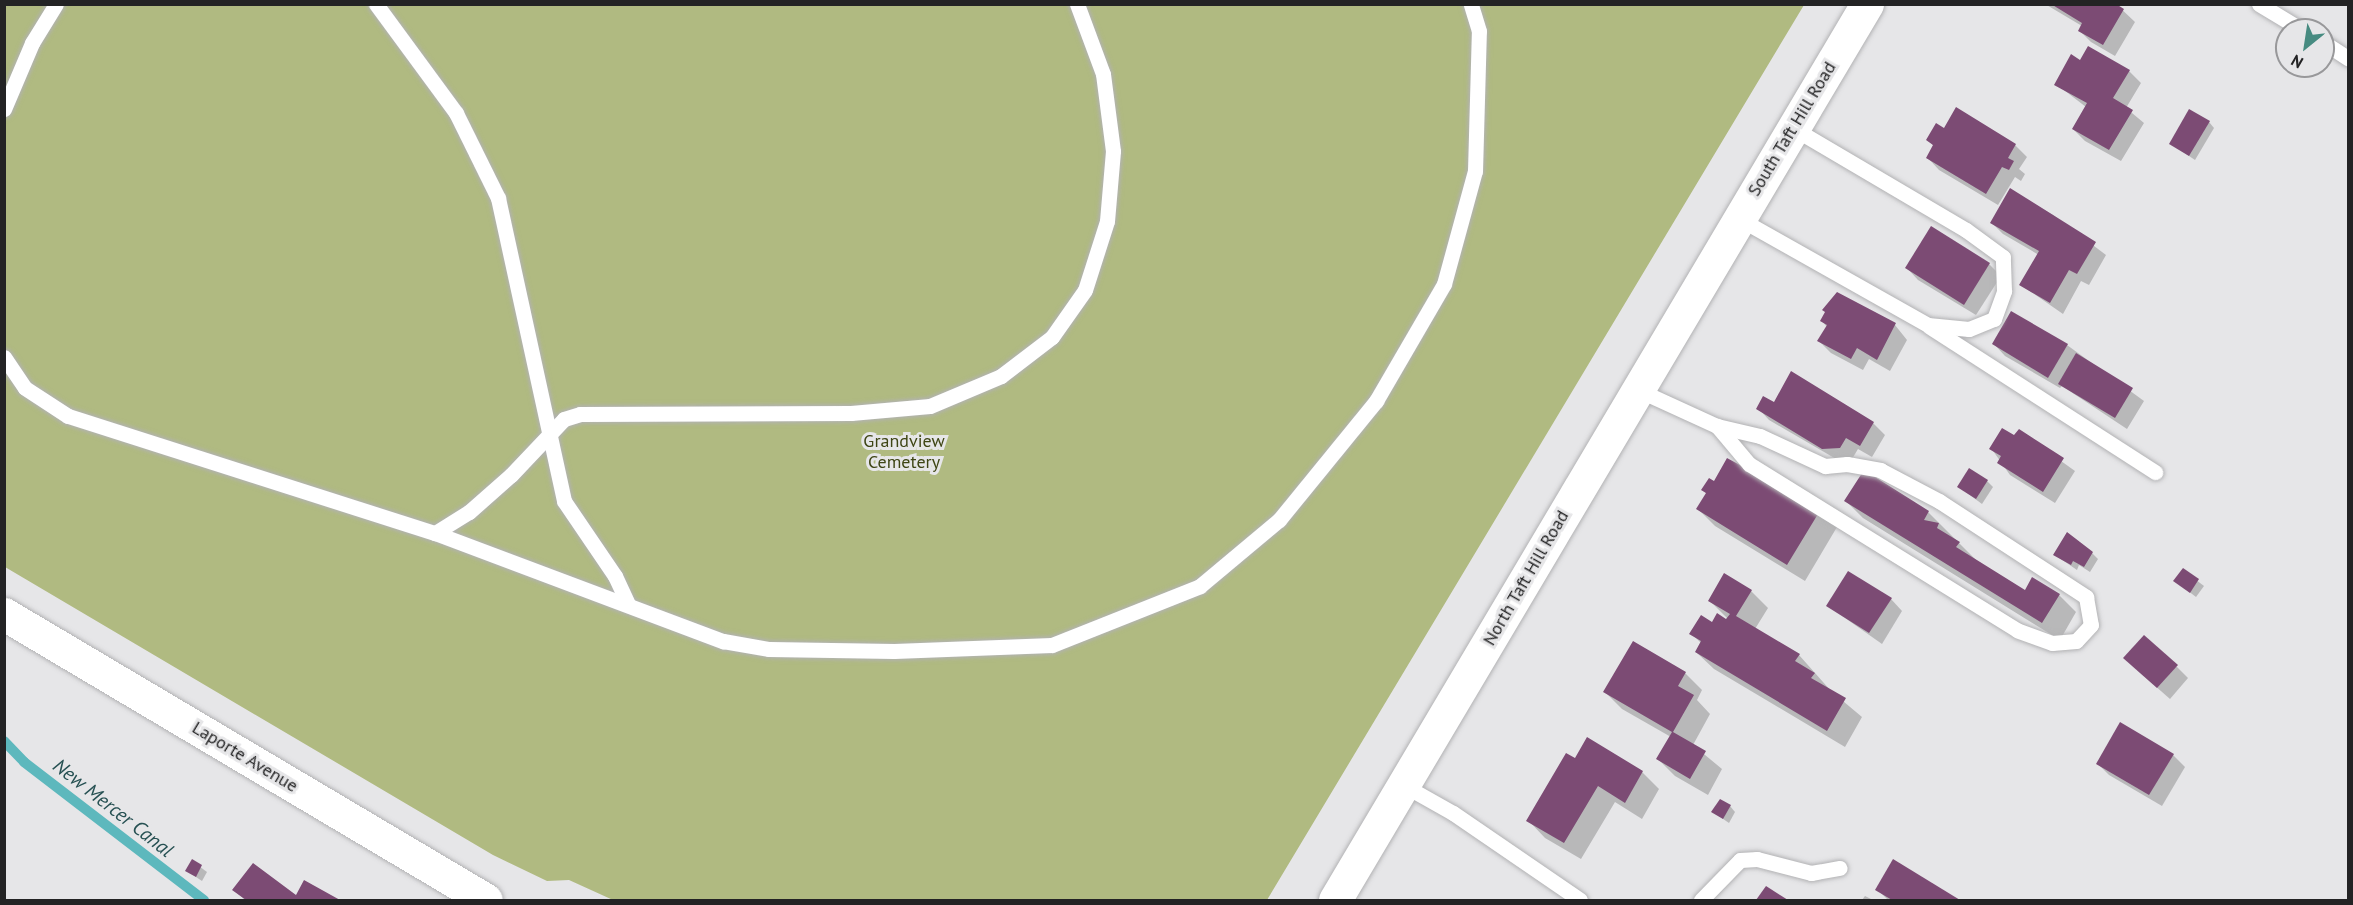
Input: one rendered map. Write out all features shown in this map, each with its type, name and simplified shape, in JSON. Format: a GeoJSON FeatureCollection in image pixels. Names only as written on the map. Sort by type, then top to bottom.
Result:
{"type":"FeatureCollection","features":[{"type":"Feature","properties":{"kind":"main road","name":"South Taft Hill Road"},"geometry":{"type":"LineString","coordinates":[[1716,254],[1867,4]]}},
{"type":"Feature","properties":{"kind":"main road","name":"North Taft Hill Road"},"geometry":{"type":"LineString","coordinates":[[1335,900],[1405,786],[1716,254]]}},
{"type":"Feature","properties":{"kind":"main road","name":"Laporte Avenue"},"geometry":{"type":"LineString","coordinates":[[4,614],[486,900]]}},
{"type":"Feature","properties":{"kind":"lane"},"geometry":{"type":"LineString","coordinates":[[4,109],[32,43],[56,4]]}},
{"type":"Feature","properties":{"kind":"lane"},"geometry":{"type":"LineString","coordinates":[[376,4],[456,113],[498,198],[547,436],[564,501],[615,576],[628,604]]}},
{"type":"Feature","properties":{"kind":"lane"},"geometry":{"type":"LineString","coordinates":[[435,533],[468,512],[511,476],[564,419],[580,414],[851,413],[930,406],[1001,376],[1052,337],[1085,290],[1107,221],[1113,151],[1103,74],[1077,4]]}},
{"type":"Feature","properties":{"kind":"lane"},"geometry":{"type":"LineString","coordinates":[[4,357],[25,388],[68,416],[435,533],[723,640],[769,649],[894,651],[1052,645],[1200,586],[1279,520],[1376,401],[1444,284],[1476,171],[1479,31],[1471,4]]}},
{"type":"Feature","properties":{"kind":"lane"},"geometry":{"type":"LineString","coordinates":[[2259,4],[2282,18]]}},
{"type":"Feature","properties":{"kind":"lane"},"geometry":{"type":"LineString","coordinates":[[2335,49],[2349,58]]}},
{"type":"Feature","properties":{"kind":"lane"},"geometry":{"type":"LineString","coordinates":[[1793,128],[1966,230],[2002,257],[2004,291],[1994,319],[1969,329],[1928,326]]}},
{"type":"Feature","properties":{"kind":"lane"},"geometry":{"type":"LineString","coordinates":[[1738,218],[1928,326],[2155,472]]}},
{"type":"Feature","properties":{"kind":"lane"},"geometry":{"type":"LineString","coordinates":[[1636,389],[1717,426],[1760,436],[1825,466],[1847,464],[1880,470],[1939,501],[2086,597],[2091,626],[2076,641],[2052,643],[2018,630],[1749,464],[1717,426]]}},
{"type":"Feature","properties":{"kind":"lane"},"geometry":{"type":"LineString","coordinates":[[1405,786],[1453,813],[1580,900]]}},
{"type":"Feature","properties":{"kind":"lane"},"geometry":{"type":"LineString","coordinates":[[1701,900],[1740,860],[1757,859],[1811,873],[1840,868]]}},
{"type":"Feature","properties":{"kind":"green space","name":"Grandview Cemetery"},"geometry":{"type":"Polygon","coordinates":[[[5,5],[1804,5],[1267,900],[613,900],[569,880],[547,881],[493,855],[5,567],[5,5]]]}},
{"type":"Feature","properties":{"kind":"building"},"geometry":{"type":"Polygon","coordinates":[[[2051,4],[2116,4],[2124,9],[2103,45],[2078,31],[2082,23],[2051,4]]]}},
{"type":"Feature","properties":{"kind":"building"},"geometry":{"type":"Polygon","coordinates":[[[2088,46],[2130,70],[2113,98],[2133,110],[2109,150],[2072,129],[2087,103],[2054,85],[2071,54],[2080,60],[2088,46]]]}},
{"type":"Feature","properties":{"kind":"building"},"geometry":{"type":"Polygon","coordinates":[[[1956,107],[2016,144],[2008,158],[2014,161],[2009,170],[2002,167],[1986,194],[1926,158],[1933,145],[1926,140],[1936,123],[1944,128],[1956,107]]]}},
{"type":"Feature","properties":{"kind":"building"},"geometry":{"type":"Polygon","coordinates":[[[2189,109],[2210,121],[2189,156],[2169,144],[2189,109]]]}},
{"type":"Feature","properties":{"kind":"building"},"geometry":{"type":"Polygon","coordinates":[[[2010,188],[2096,242],[2077,274],[2069,270],[2050,303],[2019,285],[2039,251],[1990,223],[2010,188]]]}},
{"type":"Feature","properties":{"kind":"building"},"geometry":{"type":"Polygon","coordinates":[[[1931,226],[1990,263],[1964,305],[1905,268],[1931,226]]]}},
{"type":"Feature","properties":{"kind":"building"},"geometry":{"type":"Polygon","coordinates":[[[1837,292],[1896,323],[1877,360],[1857,348],[1851,359],[1817,341],[1827,325],[1820,321],[1825,312],[1822,310],[1837,292]]]}},
{"type":"Feature","properties":{"kind":"building"},"geometry":{"type":"Polygon","coordinates":[[[2011,311],[2068,344],[2048,378],[1992,344],[2011,311]]]}},
{"type":"Feature","properties":{"kind":"building"},"geometry":{"type":"Polygon","coordinates":[[[2076,353],[2133,388],[2115,418],[2058,384],[2076,353]]]}},
{"type":"Feature","properties":{"kind":"building"},"geometry":{"type":"Polygon","coordinates":[[[1791,371],[1874,422],[1860,446],[1846,438],[1840,448],[1822,449],[1756,409],[1763,396],[1774,402],[1791,371]]]}},
{"type":"Feature","properties":{"kind":"building"},"geometry":{"type":"Polygon","coordinates":[[[2002,428],[2014,435],[2019,429],[2064,458],[2043,492],[1997,463],[2001,456],[1989,449],[2002,428]]]}},
{"type":"Feature","properties":{"kind":"building"},"geometry":{"type":"Polygon","coordinates":[[[1727,458],[1821,509],[1787,565],[1696,509],[1706,493],[1701,490],[1709,478],[1714,481],[1727,458]]]}},
{"type":"Feature","properties":{"kind":"building"},"geometry":{"type":"Polygon","coordinates":[[[1969,468],[1988,480],[1976,499],[1957,487],[1969,468]]]}},
{"type":"Feature","properties":{"kind":"building"},"geometry":{"type":"Polygon","coordinates":[[[1864,470],[1929,511],[1924,520],[1939,523],[1937,528],[1960,542],[1956,547],[2025,590],[2032,577],[2060,594],[2042,623],[1844,501],[1864,470]]]}},
{"type":"Feature","properties":{"kind":"building"},"geometry":{"type":"Polygon","coordinates":[[[2067,532],[2093,552],[2084,567],[2073,561],[2071,565],[2053,555],[2067,532]]]}},
{"type":"Feature","properties":{"kind":"building"},"geometry":{"type":"Polygon","coordinates":[[[2183,568],[2199,579],[2190,593],[2173,581],[2183,568]]]}},
{"type":"Feature","properties":{"kind":"building"},"geometry":{"type":"Polygon","coordinates":[[[1848,571],[1892,598],[1869,633],[1826,606],[1848,571]]]}},
{"type":"Feature","properties":{"kind":"building"},"geometry":{"type":"Polygon","coordinates":[[[1724,573],[1752,590],[1736,616],[1800,654],[1795,661],[1815,673],[1811,678],[1846,698],[1827,731],[1695,652],[1701,641],[1689,634],[1701,615],[1712,622],[1717,613],[1726,619],[1730,614],[1708,601],[1724,573]]]}},
{"type":"Feature","properties":{"kind":"building"},"geometry":{"type":"Polygon","coordinates":[[[2144,635],[2178,665],[2157,688],[2123,658],[2144,635]]]}},
{"type":"Feature","properties":{"kind":"building"},"geometry":{"type":"Polygon","coordinates":[[[1633,641],[1686,672],[1678,686],[1694,695],[1673,732],[1706,751],[1690,779],[1656,759],[1672,732],[1603,692],[1633,641]]]}},
{"type":"Feature","properties":{"kind":"building"},"geometry":{"type":"Polygon","coordinates":[[[2120,722],[2174,754],[2149,795],[2096,764],[2120,722]]]}},
{"type":"Feature","properties":{"kind":"building"},"geometry":{"type":"Polygon","coordinates":[[[1587,737],[1643,771],[1625,803],[1598,786],[1564,843],[1526,821],[1566,753],[1575,758],[1587,737]]]}},
{"type":"Feature","properties":{"kind":"building"},"geometry":{"type":"Polygon","coordinates":[[[1720,799],[1731,805],[1723,819],[1711,812],[1720,799]]]}},
{"type":"Feature","properties":{"kind":"building"},"geometry":{"type":"Polygon","coordinates":[[[192,859],[202,865],[196,877],[185,871],[192,859]]]}},
{"type":"Feature","properties":{"kind":"building"},"geometry":{"type":"Polygon","coordinates":[[[1893,859],[1960,900],[1892,900],[1875,890],[1893,859]]]}},
{"type":"Feature","properties":{"kind":"building"},"geometry":{"type":"Polygon","coordinates":[[[253,863],[296,895],[304,880],[340,900],[246,900],[232,890],[253,863]]]}},
{"type":"Feature","properties":{"kind":"building"},"geometry":{"type":"Polygon","coordinates":[[[1766,886],[1788,900],[1756,900],[1766,886]]]}},
{"type":"Feature","properties":{"kind":"waterway","name":"New Mercer Canal"},"geometry":{"type":"LineString","coordinates":[[4,741],[24,762],[204,900]]}}]}
